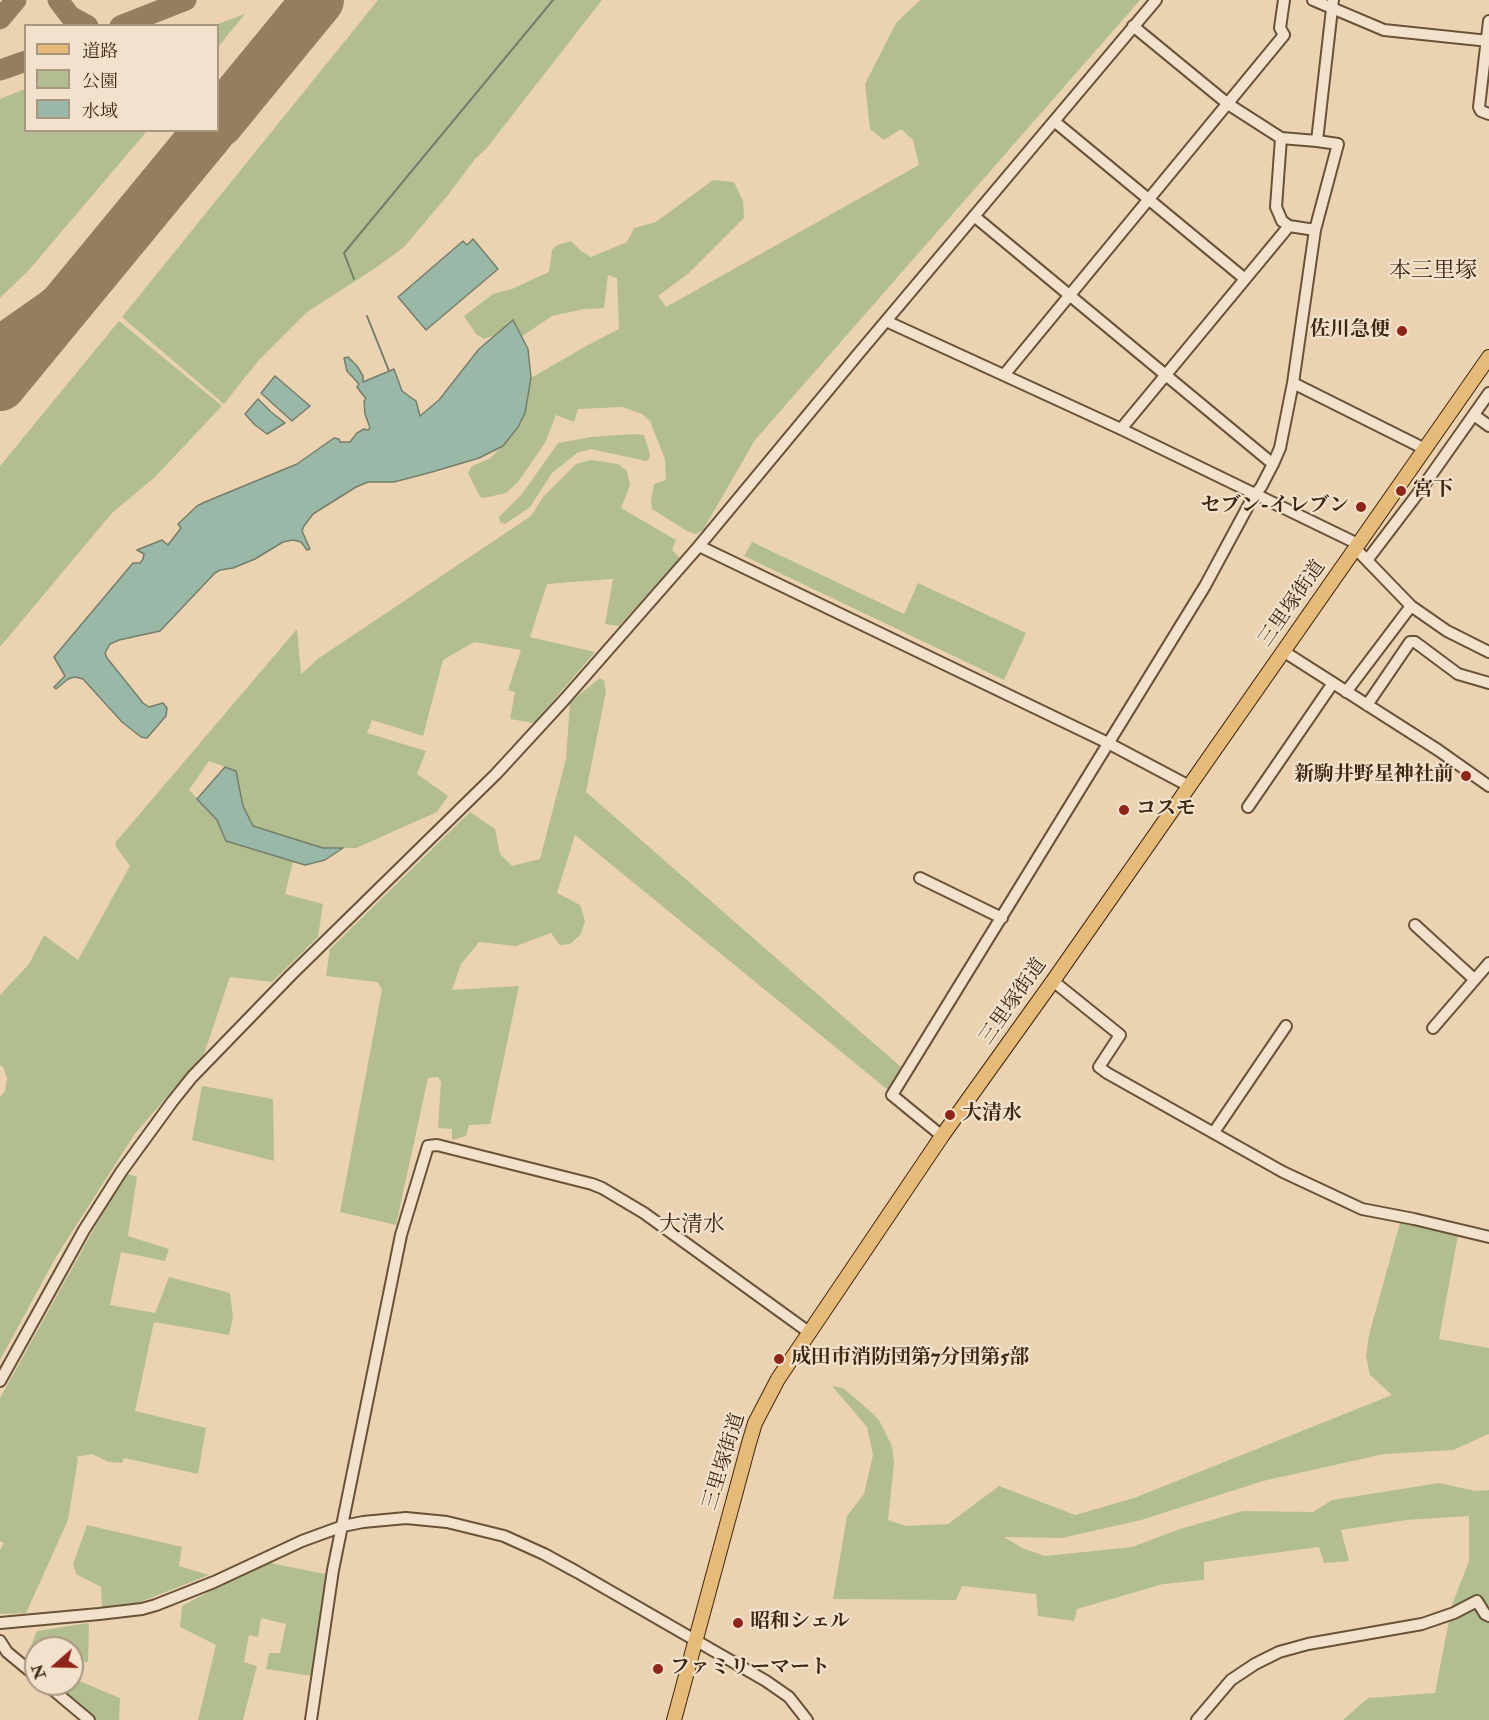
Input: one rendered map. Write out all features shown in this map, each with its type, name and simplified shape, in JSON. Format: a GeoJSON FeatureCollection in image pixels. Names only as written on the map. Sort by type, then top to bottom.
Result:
{"type":"FeatureCollection","features":[{"type":"Feature","properties":{"kind":"main road","name":"三里塚街道"},"geometry":{"type":"LineString","coordinates":[[674,1720],[755,1423],[778,1379],[942,1136],[1489,357]]}},
{"type":"Feature","properties":{"kind":"street"},"geometry":{"type":"LineString","coordinates":[[0,1381],[84,1230],[134,1154],[192,1077],[291,975],[496,774],[565,699],[699,546],[1156,0]]}},
{"type":"Feature","properties":{"kind":"street"},"geometry":{"type":"LineString","coordinates":[[1004,375],[1284,35],[1280,28],[1284,0]]}},
{"type":"Feature","properties":{"kind":"street"},"geometry":{"type":"LineString","coordinates":[[1312,0],[1332,4],[1384,30],[1488,41]]}},
{"type":"Feature","properties":{"kind":"street"},"geometry":{"type":"LineString","coordinates":[[1317,141],[1332,4]]}},
{"type":"Feature","properties":{"kind":"street"},"geometry":{"type":"LineString","coordinates":[[1489,21],[1479,107],[1481,111],[1489,114]]}},
{"type":"Feature","properties":{"kind":"street"},"geometry":{"type":"LineString","coordinates":[[942,1136],[892,1095],[1205,586],[1253,496],[1273,464],[1280,448],[1293,383],[1315,230],[1338,144],[1281,138],[1228,104],[1132,26]]}},
{"type":"Feature","properties":{"kind":"street"},"geometry":{"type":"LineString","coordinates":[[1054,121],[1245,279]]}},
{"type":"Feature","properties":{"kind":"street"},"geometry":{"type":"LineString","coordinates":[[1281,138],[1276,207],[1282,221],[1289,226],[1315,230]]}},
{"type":"Feature","properties":{"kind":"street"},"geometry":{"type":"LineString","coordinates":[[974,216],[1273,464]]}},
{"type":"Feature","properties":{"kind":"street"},"geometry":{"type":"LineString","coordinates":[[1121,429],[1289,226]]}},
{"type":"Feature","properties":{"kind":"street"},"geometry":{"type":"LineString","coordinates":[[886,321],[1121,429],[1357,546],[1411,606],[1448,631],[1489,652]]}},
{"type":"Feature","properties":{"kind":"street"},"geometry":{"type":"LineString","coordinates":[[1293,383],[1425,449]]}},
{"type":"Feature","properties":{"kind":"street"},"geometry":{"type":"LineString","coordinates":[[1368,560],[1489,393]]}},
{"type":"Feature","properties":{"kind":"street"},"geometry":{"type":"LineString","coordinates":[[1474,415],[1489,426]]}},
{"type":"Feature","properties":{"kind":"street"},"geometry":{"type":"LineString","coordinates":[[699,546],[1108,743],[1189,786]]}},
{"type":"Feature","properties":{"kind":"street"},"geometry":{"type":"LineString","coordinates":[[1346,692],[1411,606]]}},
{"type":"Feature","properties":{"kind":"street"},"geometry":{"type":"LineString","coordinates":[[1367,705],[1410,642],[1415,642],[1458,674],[1489,683]]}},
{"type":"Feature","properties":{"kind":"street"},"geometry":{"type":"LineString","coordinates":[[1283,651],[1438,750],[1489,786]]}},
{"type":"Feature","properties":{"kind":"street"},"geometry":{"type":"LineString","coordinates":[[1248,807],[1332,683]]}},
{"type":"Feature","properties":{"kind":"street"},"geometry":{"type":"LineString","coordinates":[[920,878],[1002,918]]}},
{"type":"Feature","properties":{"kind":"street"},"geometry":{"type":"LineString","coordinates":[[1415,925],[1474,979]]}},
{"type":"Feature","properties":{"kind":"street"},"geometry":{"type":"LineString","coordinates":[[1433,1028],[1489,963]]}},
{"type":"Feature","properties":{"kind":"street"},"geometry":{"type":"LineString","coordinates":[[1053,981],[1120,1035],[1099,1067],[1283,1173],[1362,1209],[1489,1237]]}},
{"type":"Feature","properties":{"kind":"street"},"geometry":{"type":"LineString","coordinates":[[1214,1132],[1286,1026]]}},
{"type":"Feature","properties":{"kind":"street"},"geometry":{"type":"LineString","coordinates":[[311,1720],[333,1570],[344,1526],[402,1235],[428,1146],[437,1145],[602,1188],[644,1213],[810,1333]]}},
{"type":"Feature","properties":{"kind":"street"},"geometry":{"type":"LineString","coordinates":[[0,1623],[142,1609],[214,1582],[302,1541],[344,1526],[389,1520],[428,1520],[471,1527],[504,1536],[544,1554],[695,1639],[782,1692],[807,1720]]}},
{"type":"Feature","properties":{"kind":"street"},"geometry":{"type":"LineString","coordinates":[[1197,1720],[1231,1680],[1279,1652],[1308,1644],[1422,1624],[1477,1601],[1485,1614],[1489,1616]]}},
{"type":"Feature","properties":{"kind":"street"},"geometry":{"type":"LineString","coordinates":[[0,1641],[7,1652],[24,1666]]}},
{"type":"Feature","properties":{"kind":"street"},"geometry":{"type":"LineString","coordinates":[[60,1696],[89,1720]]}},
{"type":"Feature","properties":{"kind":"green space"},"geometry":{"type":"Polygon","coordinates":[[[378,0],[602,0],[486,149],[475,159],[404,247],[307,312],[259,360],[224,404],[122,317],[378,0]]]}},
{"type":"Feature","properties":{"kind":"green space"},"geometry":{"type":"Polygon","coordinates":[[[920,0],[1140,0],[755,440],[703,530],[696,534],[687,531],[652,509],[654,484],[666,480],[665,459],[650,421],[642,414],[622,407],[578,409],[574,422],[556,415],[545,443],[518,482],[506,493],[480,497],[468,473],[472,466],[489,459],[503,446],[528,397],[531,378],[619,329],[617,278],[608,275],[604,308],[584,309],[552,316],[521,337],[513,320],[495,335],[484,339],[476,334],[464,316],[493,294],[512,289],[549,272],[552,250],[557,245],[571,241],[591,257],[627,242],[634,228],[656,222],[713,180],[734,182],[743,201],[744,218],[689,273],[658,296],[666,307],[919,165],[913,140],[901,129],[884,140],[870,129],[865,84],[896,23],[920,0]]]}},
{"type":"Feature","properties":{"kind":"green space"},"geometry":{"type":"Polygon","coordinates":[[[245,14],[219,46],[218,24],[245,14]]]}},
{"type":"Feature","properties":{"kind":"green space"},"geometry":{"type":"Polygon","coordinates":[[[24,89],[24,132],[146,132],[29,270],[0,298],[0,99],[24,89]]]}},
{"type":"Feature","properties":{"kind":"green space"},"geometry":{"type":"Polygon","coordinates":[[[119,321],[222,406],[154,478],[112,513],[0,647],[0,466],[119,321]]]}},
{"type":"Feature","properties":{"kind":"green space"},"geometry":{"type":"Polygon","coordinates":[[[644,435],[650,454],[646,461],[591,449],[577,453],[552,473],[530,507],[505,524],[500,522],[499,517],[522,494],[558,443],[591,437],[644,435]]]}},
{"type":"Feature","properties":{"kind":"green space"},"geometry":{"type":"Polygon","coordinates":[[[591,460],[618,464],[627,471],[630,485],[621,508],[676,540],[672,550],[680,558],[619,626],[605,624],[613,579],[547,584],[530,637],[595,652],[534,723],[510,719],[515,692],[508,690],[521,650],[474,642],[443,660],[423,736],[372,720],[367,733],[426,751],[417,774],[448,796],[437,812],[356,848],[323,848],[253,826],[243,806],[236,771],[209,761],[189,790],[217,820],[226,841],[293,862],[285,894],[323,904],[318,937],[272,982],[230,977],[204,1054],[134,1135],[56,1257],[0,1360],[0,1097],[5,1091],[7,1078],[0,1065],[0,995],[29,964],[44,935],[78,960],[130,866],[115,843],[297,629],[301,674],[319,658],[531,516],[543,497],[576,464],[591,460]]]}},
{"type":"Feature","properties":{"kind":"green space"},"geometry":{"type":"Polygon","coordinates":[[[752,542],[904,614],[918,583],[1026,633],[1004,680],[744,556],[752,542]]]}},
{"type":"Feature","properties":{"kind":"green space"},"geometry":{"type":"Polygon","coordinates":[[[600,678],[604,681],[606,691],[586,792],[901,1067],[888,1090],[575,835],[557,893],[580,905],[585,921],[581,934],[570,944],[560,945],[551,933],[516,946],[479,942],[461,964],[452,990],[519,986],[490,1124],[469,1125],[466,1136],[452,1140],[452,1129],[438,1128],[441,1082],[438,1077],[428,1078],[396,1225],[340,1212],[382,989],[377,982],[326,976],[330,949],[470,812],[495,829],[500,854],[512,866],[540,859],[566,759],[570,702],[600,678]]]}},
{"type":"Feature","properties":{"kind":"green space"},"geometry":{"type":"Polygon","coordinates":[[[202,1086],[273,1099],[274,1161],[192,1140],[202,1086]]]}},
{"type":"Feature","properties":{"kind":"green space"},"geometry":{"type":"Polygon","coordinates":[[[125,1173],[137,1177],[128,1236],[169,1249],[165,1261],[121,1252],[110,1305],[155,1313],[169,1277],[230,1293],[233,1317],[229,1335],[154,1322],[135,1411],[206,1428],[198,1474],[124,1458],[122,1463],[109,1462],[92,1454],[76,1457],[78,1459],[68,1520],[26,1613],[0,1614],[0,1550],[4,1543],[0,1541],[0,1398],[125,1173]]]}},
{"type":"Feature","properties":{"kind":"green space"},"geometry":{"type":"Polygon","coordinates":[[[1400,1223],[1458,1235],[1439,1339],[1489,1348],[1489,1434],[1453,1450],[1384,1454],[1263,1481],[1141,1520],[1062,1538],[1004,1537],[1022,1548],[1045,1556],[1132,1547],[1180,1529],[1243,1511],[1313,1512],[1332,1500],[1439,1483],[1475,1491],[1489,1490],[1489,1720],[1343,1720],[1368,1698],[1435,1693],[1452,1605],[1469,1561],[1469,1516],[1407,1520],[1341,1530],[1349,1561],[1324,1563],[1319,1547],[1204,1562],[1204,1580],[1163,1584],[1077,1609],[1074,1621],[1038,1616],[1036,1594],[962,1586],[956,1600],[833,1599],[847,1516],[864,1494],[873,1455],[867,1427],[832,1386],[843,1388],[879,1420],[892,1446],[894,1463],[888,1520],[906,1526],[948,1524],[999,1486],[1075,1515],[1134,1498],[1392,1395],[1370,1375],[1366,1356],[1369,1335],[1400,1223]]]}},
{"type":"Feature","properties":{"kind":"green space"},"geometry":{"type":"Polygon","coordinates":[[[87,1525],[182,1547],[179,1566],[209,1575],[135,1604],[102,1607],[101,1587],[76,1574],[73,1564],[87,1525]]]}},
{"type":"Feature","properties":{"kind":"green space"},"geometry":{"type":"Polygon","coordinates":[[[265,1562],[330,1575],[312,1676],[266,1669],[269,1653],[280,1653],[286,1624],[261,1618],[258,1637],[249,1635],[244,1662],[257,1666],[243,1720],[198,1720],[216,1645],[180,1627],[182,1606],[265,1562]]]}},
{"type":"Feature","properties":{"kind":"green space"},"geometry":{"type":"Polygon","coordinates":[[[89,1623],[88,1662],[84,1662],[84,1636],[35,1636],[37,1631],[89,1623]]]}},
{"type":"Feature","properties":{"kind":"green space"},"geometry":{"type":"Polygon","coordinates":[[[84,1683],[120,1698],[119,1720],[96,1720],[67,1696],[84,1696],[84,1683]]]}},
{"type":"Feature","properties":{"kind":"water"},"geometry":{"type":"Polygon","coordinates":[[[473,239],[498,269],[426,330],[398,297],[463,241],[467,245],[473,239]]]}},
{"type":"Feature","properties":{"kind":"water"},"geometry":{"type":"Polygon","coordinates":[[[513,320],[528,349],[531,378],[525,413],[518,427],[503,446],[479,458],[432,472],[394,482],[368,482],[356,487],[313,514],[304,526],[302,531],[310,549],[307,550],[301,542],[293,540],[283,542],[255,559],[233,568],[220,570],[160,631],[110,644],[105,653],[107,658],[143,703],[149,707],[163,703],[167,708],[166,716],[147,738],[141,737],[122,722],[83,679],[75,677],[68,679],[56,689],[54,687],[65,676],[54,657],[133,563],[140,563],[144,554],[137,550],[162,540],[168,545],[181,528],[178,524],[197,506],[297,464],[334,438],[339,439],[340,442],[350,442],[357,433],[370,428],[365,414],[364,401],[366,399],[357,387],[359,384],[347,371],[344,358],[348,357],[357,366],[363,376],[363,382],[394,369],[402,391],[416,401],[420,416],[439,400],[479,349],[513,320]]]}},
{"type":"Feature","properties":{"kind":"water"},"geometry":{"type":"Polygon","coordinates":[[[275,376],[310,406],[292,421],[261,393],[275,376]]]}},
{"type":"Feature","properties":{"kind":"water"},"geometry":{"type":"Polygon","coordinates":[[[258,399],[285,423],[267,434],[245,414],[258,399]]]}},
{"type":"Feature","properties":{"kind":"water"},"geometry":{"type":"Polygon","coordinates":[[[225,767],[236,771],[243,806],[253,826],[323,848],[343,848],[325,860],[305,865],[226,841],[217,820],[197,799],[225,767]]]}},
{"type":"Feature","properties":{"kind":"waterway"},"geometry":{"type":"LineString","coordinates":[[354,279],[344,253],[553,0]]}},
{"type":"Feature","properties":{"kind":"waterway"},"geometry":{"type":"LineString","coordinates":[[367,316],[389,371]]}},
{"type":"Feature","properties":{"kind":"taxiway"},"geometry":{"type":"LineString","coordinates":[[0,19],[16,0]]}},
{"type":"Feature","properties":{"kind":"taxiway"},"geometry":{"type":"LineString","coordinates":[[58,0],[70,16],[84,24]]}},
{"type":"Feature","properties":{"kind":"taxiway"},"geometry":{"type":"LineString","coordinates":[[125,24],[186,0]]}},
{"type":"Feature","properties":{"kind":"taxiway"},"geometry":{"type":"LineString","coordinates":[[0,70],[24,62]]}},
{"type":"Feature","properties":{"kind":"taxiway"},"geometry":{"type":"LineString","coordinates":[[0,334],[47,301],[111,250]]}},
{"type":"Feature","properties":{"kind":"runway"},"geometry":{"type":"LineString","coordinates":[[219,121],[318,0]]}},
{"type":"Feature","properties":{"kind":"runway"},"geometry":{"type":"LineString","coordinates":[[0,385],[208,132]]}},
{"type":"Feature","properties":{"kind":"place","name":"佐川急便"},"geometry":{"type":"Point","coordinates":[1402,331]}},
{"type":"Feature","properties":{"kind":"place","name":"宮下"},"geometry":{"type":"Point","coordinates":[1401,491]}},
{"type":"Feature","properties":{"kind":"place","name":"セブン-イレブン"},"geometry":{"type":"Point","coordinates":[1361,507]}},
{"type":"Feature","properties":{"kind":"place","name":"新駒井野星神社前"},"geometry":{"type":"Point","coordinates":[1466,776]}},
{"type":"Feature","properties":{"kind":"place","name":"コスモ"},"geometry":{"type":"Point","coordinates":[1124,810]}},
{"type":"Feature","properties":{"kind":"place","name":"大清水"},"geometry":{"type":"Point","coordinates":[950,1115]}},
{"type":"Feature","properties":{"kind":"place","name":"成田市消防団第7分団第5部"},"geometry":{"type":"Point","coordinates":[779,1359]}},
{"type":"Feature","properties":{"kind":"place","name":"昭和シェル"},"geometry":{"type":"Point","coordinates":[738,1623]}},
{"type":"Feature","properties":{"kind":"place","name":"ファミリーマート"},"geometry":{"type":"Point","coordinates":[658,1669]}},
{"type":"Feature","properties":{"kind":"district","name":"本三里塚"},"geometry":{"type":"Point","coordinates":[1433,272]}},
{"type":"Feature","properties":{"kind":"district","name":"大清水"},"geometry":{"type":"Point","coordinates":[692,1226]}}]}
